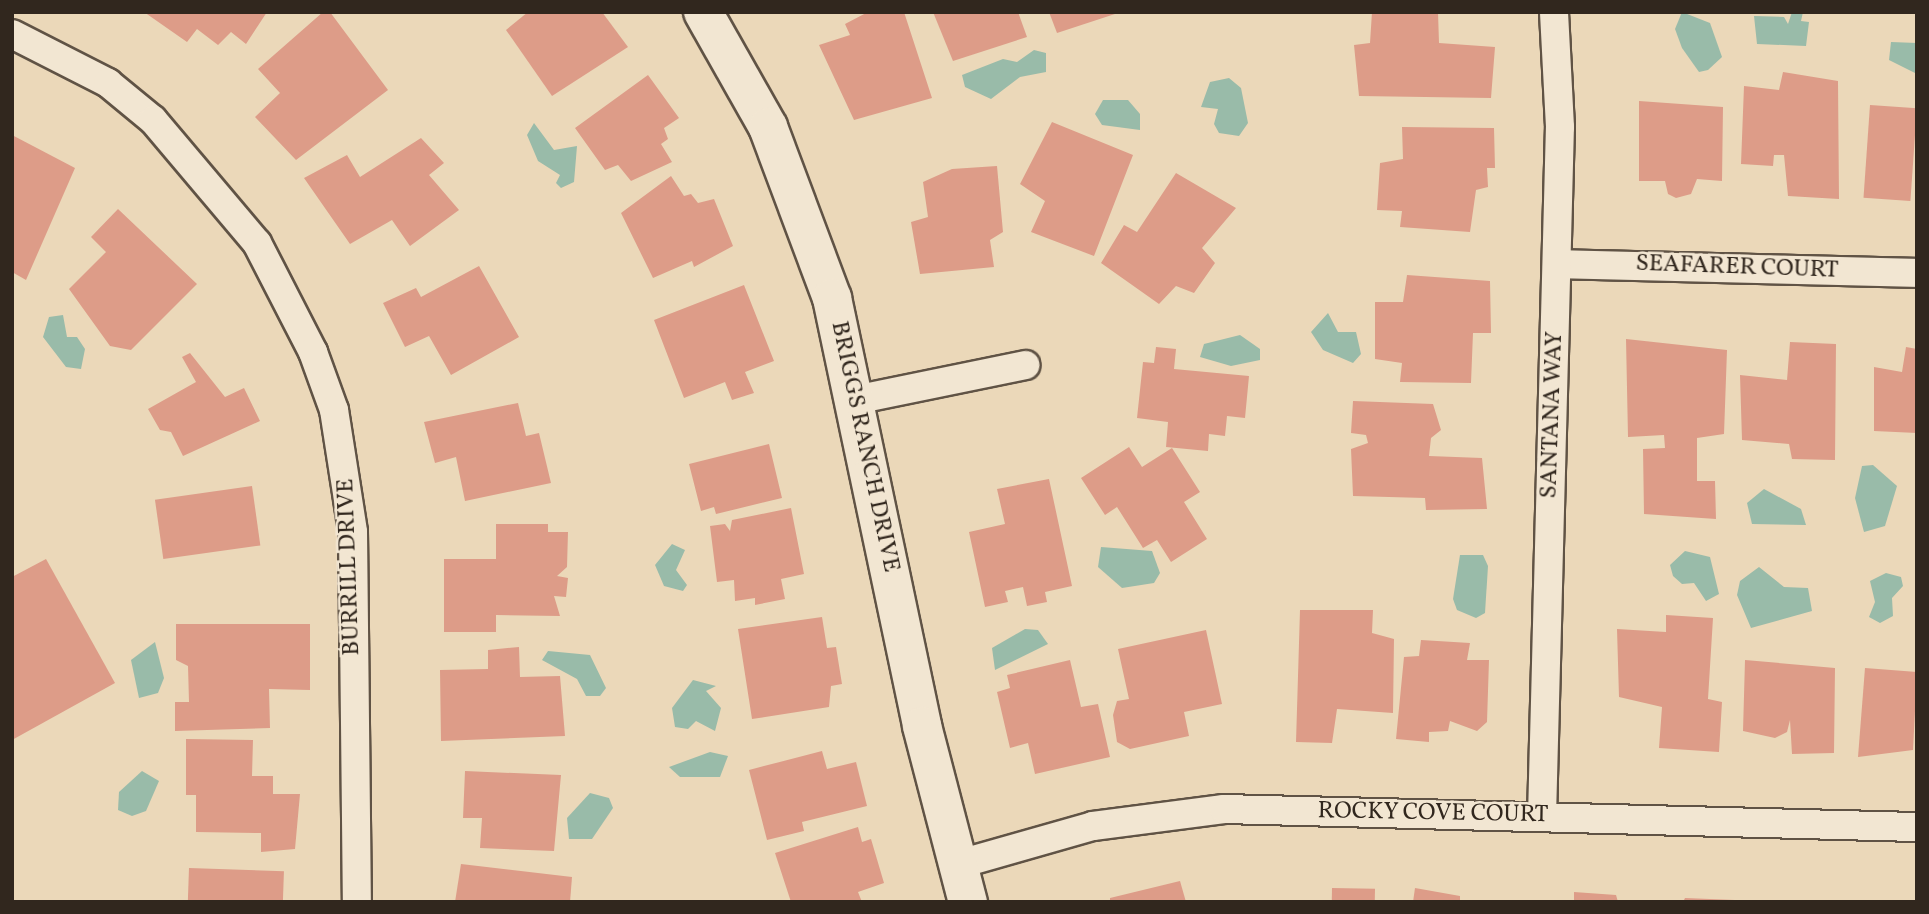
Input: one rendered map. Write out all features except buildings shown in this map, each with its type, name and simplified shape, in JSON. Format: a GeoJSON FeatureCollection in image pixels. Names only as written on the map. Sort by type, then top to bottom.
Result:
{"type":"FeatureCollection","features":[{"type":"Feature","properties":{"kind":"street","name":"BRIGGS RANCH DRIVE"},"geometry":{"type":"LineString","coordinates":[[703,12],[768,127],[810,228],[855,401],[957,865],[968,902]]}},
{"type":"Feature","properties":{"kind":"street","name":"SANTANA WAY"},"geometry":{"type":"LineString","coordinates":[[1542,817],[1560,127],[1554,12]]}},
{"type":"Feature","properties":{"kind":"street","name":"BURRILL DRIVE"},"geometry":{"type":"LineString","coordinates":[[12,34],[108,83],[153,120],[257,243],[313,352],[334,410],[353,531],[357,902]]}},
{"type":"Feature","properties":{"kind":"street","name":"SEAFARER COURT"},"geometry":{"type":"LineString","coordinates":[[1557,264],[1917,273]]}},
{"type":"Feature","properties":{"kind":"street"},"geometry":{"type":"LineString","coordinates":[[855,401],[1025,365]]}},
{"type":"Feature","properties":{"kind":"street","name":"ROCKY COVE COURT"},"geometry":{"type":"LineString","coordinates":[[957,865],[1158,814],[1224,809],[1917,827]]}},
{"type":"Feature","properties":{"kind":"shaded area"},"geometry":{"type":"Polygon","coordinates":[[[1682,12],[1710,23],[1722,57],[1708,70],[1699,72],[1682,48],[1675,29],[1682,12]]]}},
{"type":"Feature","properties":{"kind":"shaded area"},"geometry":{"type":"Polygon","coordinates":[[[1792,12],[1803,12],[1801,21],[1809,22],[1806,46],[1757,44],[1754,16],[1784,17],[1788,24],[1792,12]]]}},
{"type":"Feature","properties":{"kind":"shaded area"},"geometry":{"type":"Polygon","coordinates":[[[1891,42],[1917,43],[1917,74],[1889,60],[1891,42]]]}},
{"type":"Feature","properties":{"kind":"shaded area"},"geometry":{"type":"Polygon","coordinates":[[[1034,50],[1046,53],[1046,72],[1020,77],[991,99],[965,87],[962,75],[1003,59],[1017,62],[1034,50]]]}},
{"type":"Feature","properties":{"kind":"shaded area"},"geometry":{"type":"Polygon","coordinates":[[[1229,78],[1241,88],[1248,123],[1239,136],[1219,133],[1214,124],[1218,109],[1201,107],[1210,82],[1229,78]]]}},
{"type":"Feature","properties":{"kind":"shaded area"},"geometry":{"type":"Polygon","coordinates":[[[1103,100],[1128,100],[1140,114],[1140,130],[1102,125],[1095,114],[1103,100]]]}},
{"type":"Feature","properties":{"kind":"shaded area"},"geometry":{"type":"Polygon","coordinates":[[[534,123],[554,150],[577,146],[574,182],[561,188],[556,183],[560,175],[538,161],[527,135],[534,123]]]}},
{"type":"Feature","properties":{"kind":"shaded area"},"geometry":{"type":"Polygon","coordinates":[[[1328,313],[1338,332],[1356,332],[1361,354],[1353,363],[1323,350],[1311,332],[1328,313]]]}},
{"type":"Feature","properties":{"kind":"shaded area"},"geometry":{"type":"Polygon","coordinates":[[[63,315],[67,337],[77,337],[85,349],[81,369],[66,367],[43,337],[49,317],[63,315]]]}},
{"type":"Feature","properties":{"kind":"shaded area"},"geometry":{"type":"Polygon","coordinates":[[[1240,335],[1260,349],[1260,360],[1231,366],[1200,357],[1204,344],[1240,335]]]}},
{"type":"Feature","properties":{"kind":"shaded area"},"geometry":{"type":"Polygon","coordinates":[[[1873,465],[1897,486],[1885,526],[1864,532],[1855,498],[1862,466],[1873,465]]]}},
{"type":"Feature","properties":{"kind":"shaded area"},"geometry":{"type":"Polygon","coordinates":[[[1764,489],[1801,509],[1806,525],[1752,524],[1747,503],[1764,489]]]}},
{"type":"Feature","properties":{"kind":"shaded area"},"geometry":{"type":"Polygon","coordinates":[[[672,544],[685,550],[676,570],[687,585],[683,591],[664,586],[655,565],[672,544]]]}},
{"type":"Feature","properties":{"kind":"shaded area"},"geometry":{"type":"Polygon","coordinates":[[[1101,547],[1152,551],[1160,573],[1154,583],[1122,588],[1098,567],[1101,547]]]}},
{"type":"Feature","properties":{"kind":"shaded area"},"geometry":{"type":"Polygon","coordinates":[[[1685,551],[1710,557],[1719,594],[1706,601],[1694,583],[1682,584],[1673,576],[1670,565],[1685,551]]]}},
{"type":"Feature","properties":{"kind":"shaded area"},"geometry":{"type":"Polygon","coordinates":[[[1460,555],[1483,555],[1488,566],[1485,613],[1476,618],[1457,610],[1453,599],[1460,555]]]}},
{"type":"Feature","properties":{"kind":"shaded area"},"geometry":{"type":"Polygon","coordinates":[[[1759,567],[1784,587],[1808,588],[1812,611],[1751,628],[1737,595],[1740,581],[1759,567]]]}},
{"type":"Feature","properties":{"kind":"shaded area"},"geometry":{"type":"Polygon","coordinates":[[[1886,573],[1901,577],[1903,586],[1892,598],[1893,616],[1880,623],[1869,617],[1875,602],[1870,581],[1886,573]]]}},
{"type":"Feature","properties":{"kind":"shaded area"},"geometry":{"type":"Polygon","coordinates":[[[1025,629],[1038,630],[1048,644],[995,670],[992,648],[1025,629]]]}},
{"type":"Feature","properties":{"kind":"shaded area"},"geometry":{"type":"Polygon","coordinates":[[[155,642],[164,678],[158,693],[139,698],[131,660],[155,642]]]}},
{"type":"Feature","properties":{"kind":"shaded area"},"geometry":{"type":"Polygon","coordinates":[[[548,651],[590,655],[606,688],[600,696],[586,696],[577,679],[542,660],[548,651]]]}},
{"type":"Feature","properties":{"kind":"shaded area"},"geometry":{"type":"Polygon","coordinates":[[[693,680],[716,686],[706,691],[721,708],[715,731],[696,721],[688,729],[675,727],[672,708],[693,680]]]}},
{"type":"Feature","properties":{"kind":"shaded area"},"geometry":{"type":"Polygon","coordinates":[[[710,752],[728,756],[720,777],[680,777],[669,767],[710,752]]]}},
{"type":"Feature","properties":{"kind":"shaded area"},"geometry":{"type":"Polygon","coordinates":[[[142,771],[159,781],[146,811],[132,816],[118,810],[119,792],[142,771]]]}},
{"type":"Feature","properties":{"kind":"shaded area"},"geometry":{"type":"Polygon","coordinates":[[[590,793],[609,798],[613,808],[592,839],[569,839],[567,818],[590,793]]]}}]}
